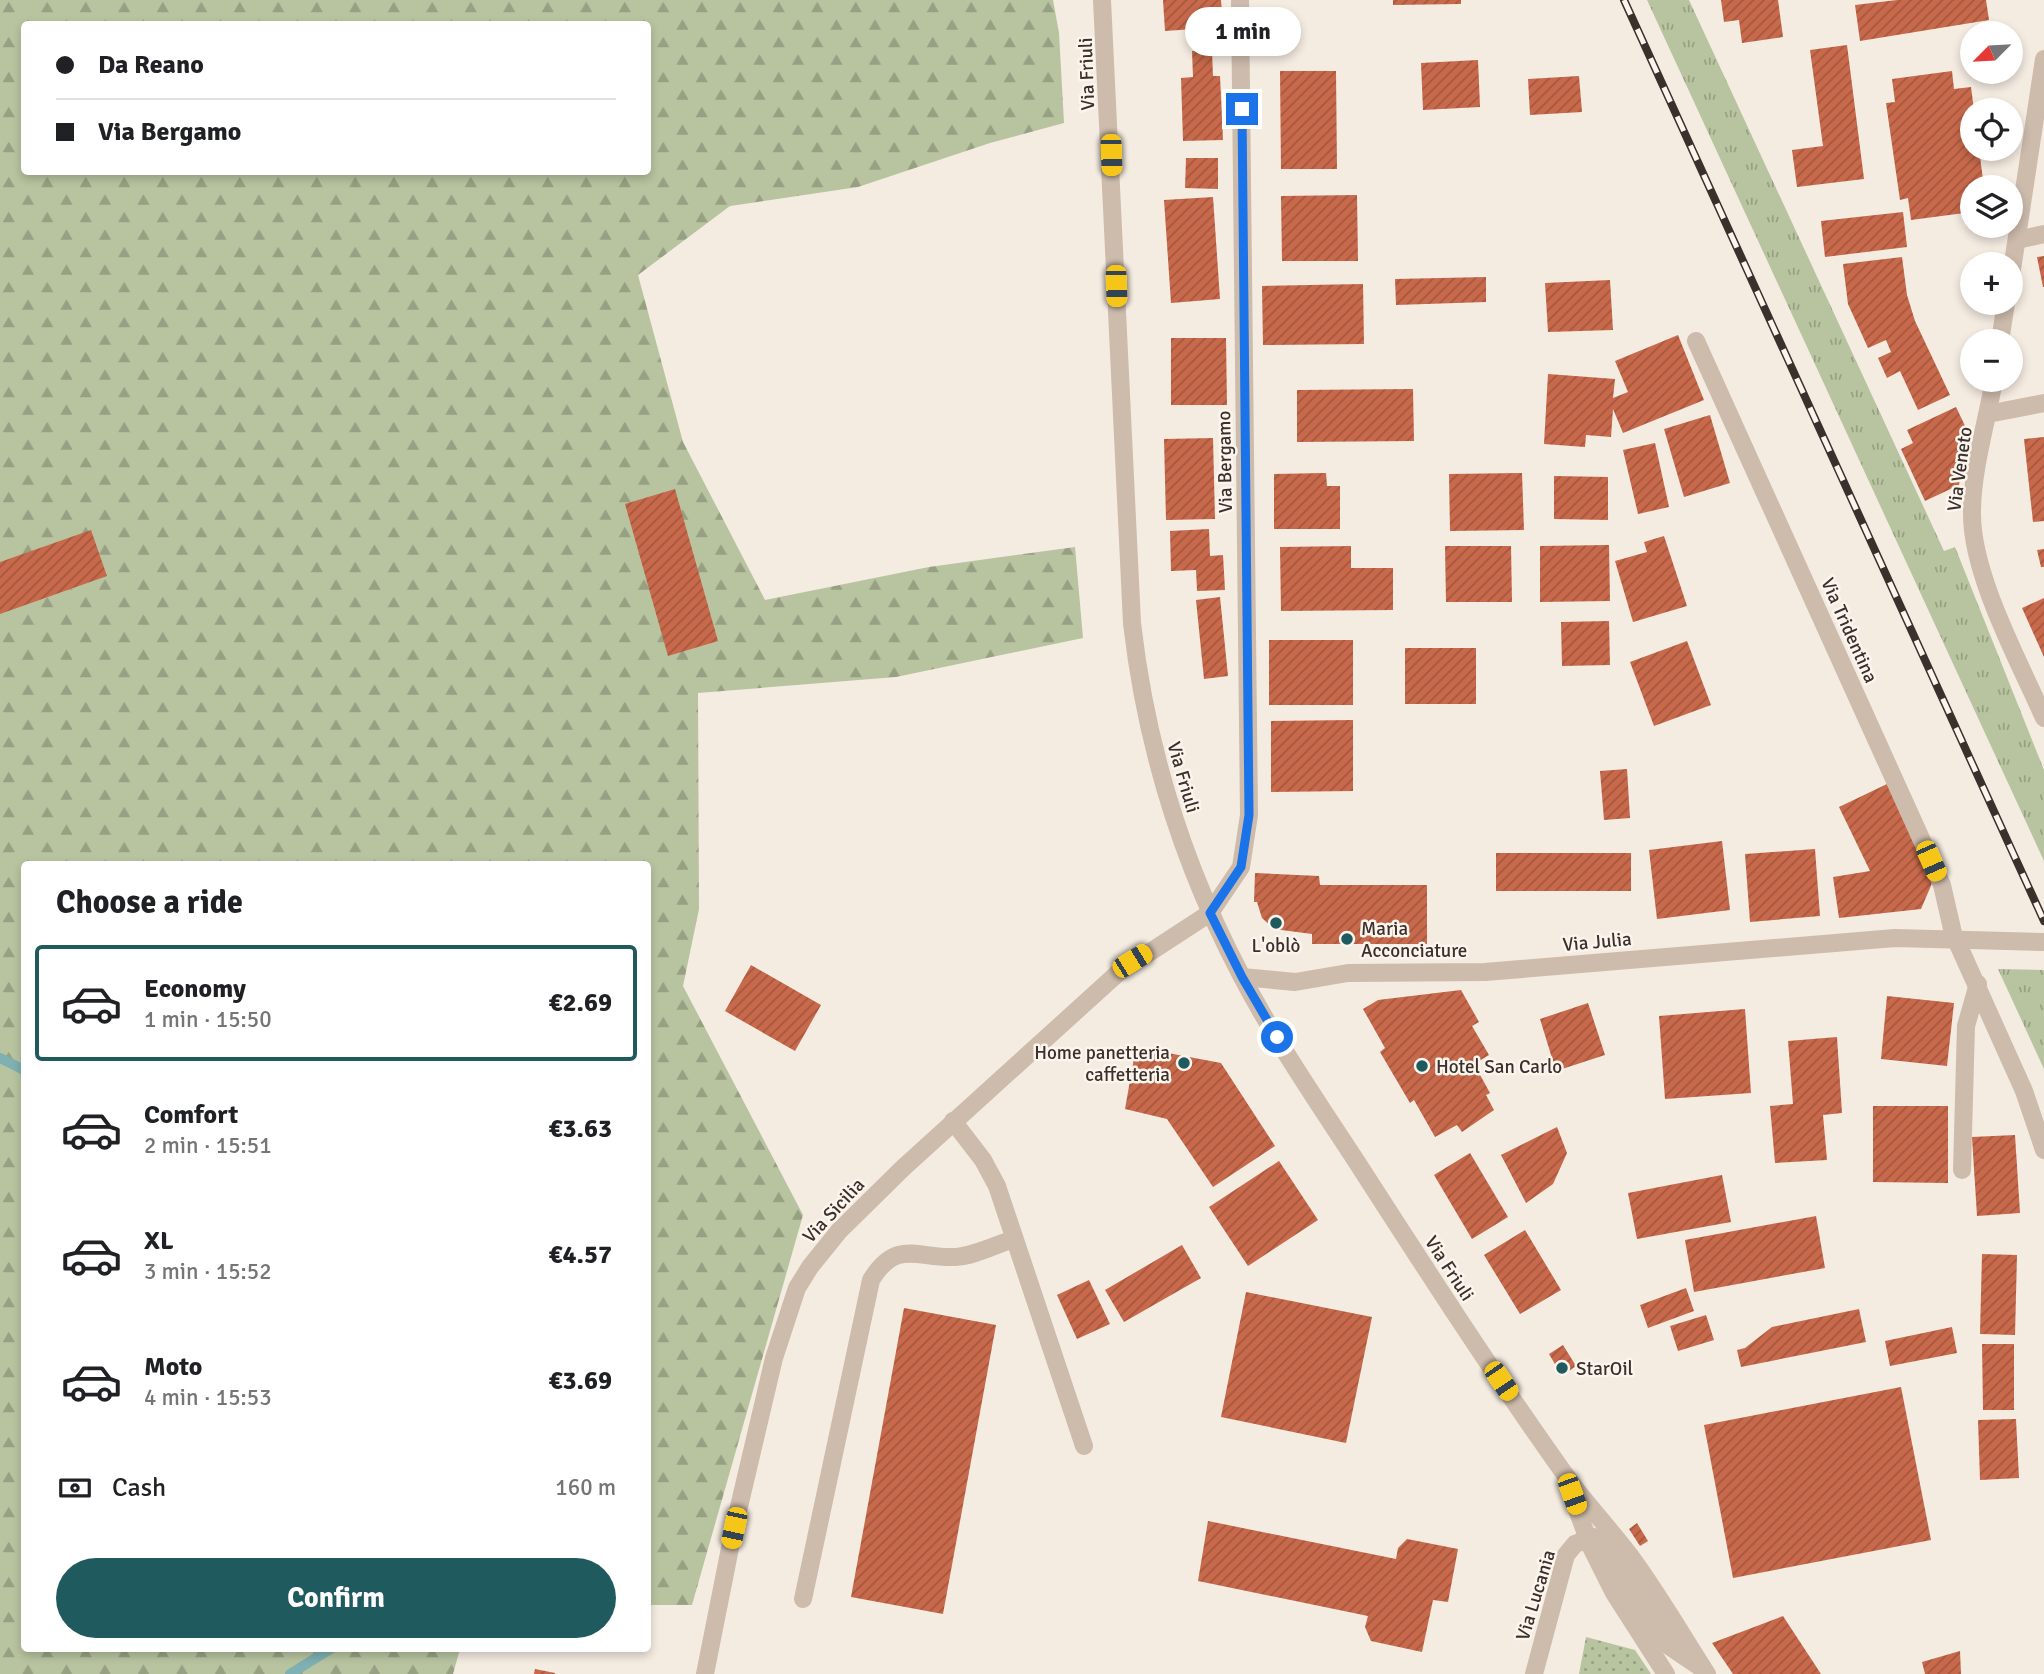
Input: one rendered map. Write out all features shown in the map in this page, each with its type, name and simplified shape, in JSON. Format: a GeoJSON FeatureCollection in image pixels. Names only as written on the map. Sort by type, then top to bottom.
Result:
{"type":"FeatureCollection","features":[{"type":"Feature","properties":{"kind":"street","name":"Via Friuli"},"geometry":{"type":"LineString","coordinates":[[1102,0],[1124,517],[1137,674],[1157,766],[1184,848],[1210,913],[1242,977],[1289,1057],[1556,1462],[1632,1558],[1707,1674]]}},
{"type":"Feature","properties":{"kind":"street","name":"Via Bergamo"},"geometry":{"type":"LineString","coordinates":[[1210,913],[1241,867],[1249,815],[1240,0]]}},
{"type":"Feature","properties":{"kind":"street"},"geometry":{"type":"LineString","coordinates":[[2015,252],[2040,115],[2044,59]]}},
{"type":"Feature","properties":{"kind":"street"},"geometry":{"type":"LineString","coordinates":[[2017,240],[2044,234]]}},
{"type":"Feature","properties":{"kind":"street","name":"Via Tridentina"},"geometry":{"type":"LineString","coordinates":[[1696,341],[1942,886],[1956,940]]}},
{"type":"Feature","properties":{"kind":"street","name":"Via Veneto"},"geometry":{"type":"LineString","coordinates":[[1991,392],[1973,501],[1973,535],[1985,579],[2039,695],[2044,719]]}},
{"type":"Feature","properties":{"kind":"street"},"geometry":{"type":"LineString","coordinates":[[1988,414],[2044,403]]}},
{"type":"Feature","properties":{"kind":"street","name":"Via Sicilia"},"geometry":{"type":"LineString","coordinates":[[705,1674],[762,1404],[780,1334],[797,1288],[839,1231],[953,1121],[1132,961],[1210,913]]}},
{"type":"Feature","properties":{"kind":"street","name":"Via Julia"},"geometry":{"type":"LineString","coordinates":[[1242,977],[1296,982],[1348,972],[1485,972],[1895,938],[2044,942]]}},
{"type":"Feature","properties":{"kind":"street"},"geometry":{"type":"LineString","coordinates":[[1956,940],[2024,1091],[2044,1150]]}},
{"type":"Feature","properties":{"kind":"street"},"geometry":{"type":"LineString","coordinates":[[1962,1170],[1966,1026],[1978,984]]}},
{"type":"Feature","properties":{"kind":"street"},"geometry":{"type":"LineString","coordinates":[[953,1121],[972,1143],[993,1177],[1084,1446]]}},
{"type":"Feature","properties":{"kind":"street"},"geometry":{"type":"LineString","coordinates":[[803,1599],[871,1280],[886,1263],[905,1252],[960,1256],[1014,1239]]}},
{"type":"Feature","properties":{"kind":"street","name":"Via Friuli"},"geometry":{"type":"LineString","coordinates":[[1556,1462],[1614,1593],[1666,1674]]}},
{"type":"Feature","properties":{"kind":"street"},"geometry":{"type":"LineString","coordinates":[[1588,1538],[1597,1538],[1603,1544],[1669,1646],[1707,1674]]}},
{"type":"Feature","properties":{"kind":"street","name":"Via Lucania"},"geometry":{"type":"LineString","coordinates":[[1534,1674],[1563,1563],[1571,1547],[1588,1538]]}},
{"type":"Feature","properties":{"kind":"green space"},"geometry":{"type":"Polygon","coordinates":[[[0,0],[1053,0],[1059,33],[1064,123],[990,143],[858,187],[730,206],[638,275],[683,442],[765,600],[929,567],[1075,547],[1083,638],[896,677],[698,693],[699,909],[683,986],[803,1215],[692,1605],[651,1605],[651,861],[21,861],[21,1652],[459,1652],[453,1674],[0,1674],[0,0]]]}},
{"type":"Feature","properties":{"kind":"green space"},"geometry":{"type":"Polygon","coordinates":[[[1647,0],[1689,0],[1944,551],[1955,547],[2044,770],[2044,861],[1647,0]]]}},
{"type":"Feature","properties":{"kind":"green space"},"geometry":{"type":"Polygon","coordinates":[[[1998,969],[2044,970],[2044,1069],[1998,969]]]}},
{"type":"Feature","properties":{"kind":"green space"},"geometry":{"type":"Polygon","coordinates":[[[1586,1637],[1635,1650],[1651,1674],[1579,1674],[1586,1637]]]}},
{"type":"Feature","properties":{"kind":"building"},"geometry":{"type":"Polygon","coordinates":[[[1163,0],[1221,0],[1223,27],[1165,31],[1163,0]]]}},
{"type":"Feature","properties":{"kind":"building"},"geometry":{"type":"Polygon","coordinates":[[[1393,0],[1461,0],[1461,4],[1393,5],[1393,0]]]}},
{"type":"Feature","properties":{"kind":"building"},"geometry":{"type":"Polygon","coordinates":[[[1721,0],[1778,0],[1783,37],[1742,43],[1739,20],[1724,22],[1721,0]]]}},
{"type":"Feature","properties":{"kind":"building"},"geometry":{"type":"Polygon","coordinates":[[[1897,0],[1986,0],[1989,20],[1960,21],[1960,25],[1860,41],[1855,5],[1897,0]]]}},
{"type":"Feature","properties":{"kind":"building"},"geometry":{"type":"Polygon","coordinates":[[[1847,45],[1864,179],[1797,187],[1792,150],[1823,146],[1810,50],[1847,45]]]}},
{"type":"Feature","properties":{"kind":"building"},"geometry":{"type":"Polygon","coordinates":[[[1192,51],[1212,51],[1213,76],[1220,76],[1223,140],[1183,141],[1181,78],[1193,77],[1192,51]]]}},
{"type":"Feature","properties":{"kind":"building"},"geometry":{"type":"Polygon","coordinates":[[[1478,60],[1480,107],[1423,110],[1421,63],[1478,60]]]}},
{"type":"Feature","properties":{"kind":"building"},"geometry":{"type":"Polygon","coordinates":[[[1280,71],[1336,71],[1337,169],[1281,169],[1280,71]]]}},
{"type":"Feature","properties":{"kind":"building"},"geometry":{"type":"Polygon","coordinates":[[[1952,71],[1954,89],[1971,87],[1972,98],[1960,98],[1960,161],[1981,161],[1982,175],[1960,175],[1960,214],[1911,220],[1908,198],[1900,200],[1886,103],[1895,102],[1892,79],[1952,71]]]}},
{"type":"Feature","properties":{"kind":"building"},"geometry":{"type":"Polygon","coordinates":[[[1579,76],[1582,112],[1530,115],[1528,79],[1579,76]]]}},
{"type":"Feature","properties":{"kind":"building"},"geometry":{"type":"Polygon","coordinates":[[[1186,158],[1218,158],[1218,189],[1185,188],[1186,158]]]}},
{"type":"Feature","properties":{"kind":"building"},"geometry":{"type":"Polygon","coordinates":[[[1357,195],[1358,261],[1282,261],[1281,196],[1357,195]]]}},
{"type":"Feature","properties":{"kind":"building"},"geometry":{"type":"Polygon","coordinates":[[[1213,197],[1220,299],[1171,303],[1164,200],[1213,197]]]}},
{"type":"Feature","properties":{"kind":"building"},"geometry":{"type":"Polygon","coordinates":[[[1903,212],[1907,247],[1825,257],[1821,221],[1903,212]]]}},
{"type":"Feature","properties":{"kind":"building"},"geometry":{"type":"Polygon","coordinates":[[[2044,256],[2044,287],[2043,287],[2037,257],[2044,256]]]}},
{"type":"Feature","properties":{"kind":"building"},"geometry":{"type":"Polygon","coordinates":[[[1902,257],[1907,295],[1915,321],[1950,395],[1918,410],[1900,371],[1887,378],[1878,358],[1891,352],[1886,340],[1868,348],[1848,304],[1843,264],[1902,257]]]}},
{"type":"Feature","properties":{"kind":"building"},"geometry":{"type":"Polygon","coordinates":[[[1486,277],[1486,302],[1396,305],[1395,279],[1486,277]]]}},
{"type":"Feature","properties":{"kind":"building"},"geometry":{"type":"Polygon","coordinates":[[[1610,280],[1613,330],[1548,332],[1545,283],[1610,280]]]}},
{"type":"Feature","properties":{"kind":"building"},"geometry":{"type":"Polygon","coordinates":[[[1363,284],[1364,344],[1263,345],[1262,286],[1363,284]]]}},
{"type":"Feature","properties":{"kind":"building"},"geometry":{"type":"Polygon","coordinates":[[[1678,335],[1704,400],[1623,433],[1613,409],[1611,437],[1586,435],[1585,447],[1544,444],[1548,374],[1615,379],[1613,398],[1628,392],[1615,361],[1678,335]]]}},
{"type":"Feature","properties":{"kind":"building"},"geometry":{"type":"Polygon","coordinates":[[[1171,338],[1226,338],[1227,405],[1171,405],[1171,338]]]}},
{"type":"Feature","properties":{"kind":"building"},"geometry":{"type":"Polygon","coordinates":[[[1413,389],[1414,441],[1297,442],[1297,390],[1413,389]]]}},
{"type":"Feature","properties":{"kind":"building"},"geometry":{"type":"Polygon","coordinates":[[[1956,407],[1968,432],[1959,485],[1925,501],[1901,449],[1913,443],[1907,430],[1956,407]]]}},
{"type":"Feature","properties":{"kind":"building"},"geometry":{"type":"Polygon","coordinates":[[[1710,415],[1730,483],[1684,497],[1664,429],[1710,415]]]}},
{"type":"Feature","properties":{"kind":"building"},"geometry":{"type":"Polygon","coordinates":[[[2044,437],[2044,521],[2033,522],[2024,439],[2044,437]]]}},
{"type":"Feature","properties":{"kind":"building"},"geometry":{"type":"Polygon","coordinates":[[[1213,438],[1215,519],[1166,520],[1164,439],[1213,438]]]}},
{"type":"Feature","properties":{"kind":"building"},"geometry":{"type":"Polygon","coordinates":[[[1655,443],[1669,507],[1638,514],[1623,450],[1655,443]]]}},
{"type":"Feature","properties":{"kind":"building"},"geometry":{"type":"Polygon","coordinates":[[[1326,473],[1327,486],[1340,486],[1340,529],[1274,529],[1274,474],[1326,473]]]}},
{"type":"Feature","properties":{"kind":"building"},"geometry":{"type":"Polygon","coordinates":[[[1522,473],[1524,530],[1450,531],[1449,474],[1522,473]]]}},
{"type":"Feature","properties":{"kind":"building"},"geometry":{"type":"Polygon","coordinates":[[[1554,476],[1608,477],[1608,520],[1554,519],[1554,476]]]}},
{"type":"Feature","properties":{"kind":"building"},"geometry":{"type":"Polygon","coordinates":[[[675,489],[718,641],[668,656],[625,504],[675,489]]]}},
{"type":"Feature","properties":{"kind":"building"},"geometry":{"type":"Polygon","coordinates":[[[1209,529],[1210,556],[1223,555],[1225,590],[1197,591],[1196,570],[1171,571],[1170,531],[1209,529]]]}},
{"type":"Feature","properties":{"kind":"building"},"geometry":{"type":"Polygon","coordinates":[[[91,530],[107,576],[0,614],[0,562],[91,530]]]}},
{"type":"Feature","properties":{"kind":"building"},"geometry":{"type":"Polygon","coordinates":[[[1664,536],[1687,606],[1633,622],[1615,561],[1647,552],[1644,542],[1664,536]]]}},
{"type":"Feature","properties":{"kind":"building"},"geometry":{"type":"Polygon","coordinates":[[[1609,545],[1610,601],[1540,602],[1540,546],[1609,545]]]}},
{"type":"Feature","properties":{"kind":"building"},"geometry":{"type":"Polygon","coordinates":[[[1351,546],[1351,568],[1393,568],[1393,610],[1281,611],[1280,547],[1351,546]]]}},
{"type":"Feature","properties":{"kind":"building"},"geometry":{"type":"Polygon","coordinates":[[[1445,546],[1511,546],[1512,602],[1446,602],[1445,546]]]}},
{"type":"Feature","properties":{"kind":"building"},"geometry":{"type":"Polygon","coordinates":[[[2044,549],[2044,567],[2041,567],[2037,550],[2044,549]]]}},
{"type":"Feature","properties":{"kind":"building"},"geometry":{"type":"Polygon","coordinates":[[[1220,597],[1228,676],[1204,679],[1196,600],[1220,597]]]}},
{"type":"Feature","properties":{"kind":"building"},"geometry":{"type":"Polygon","coordinates":[[[2044,598],[2044,657],[2022,608],[2044,598]]]}},
{"type":"Feature","properties":{"kind":"building"},"geometry":{"type":"Polygon","coordinates":[[[1609,621],[1610,665],[1562,666],[1561,622],[1609,621]]]}},
{"type":"Feature","properties":{"kind":"building"},"geometry":{"type":"Polygon","coordinates":[[[1269,640],[1353,640],[1353,705],[1269,705],[1269,640]]]}},
{"type":"Feature","properties":{"kind":"building"},"geometry":{"type":"Polygon","coordinates":[[[1687,641],[1711,705],[1654,726],[1630,662],[1687,641]]]}},
{"type":"Feature","properties":{"kind":"building"},"geometry":{"type":"Polygon","coordinates":[[[1405,648],[1476,648],[1476,704],[1405,704],[1405,648]]]}},
{"type":"Feature","properties":{"kind":"building"},"geometry":{"type":"Polygon","coordinates":[[[1353,720],[1353,791],[1271,792],[1271,721],[1353,720]]]}},
{"type":"Feature","properties":{"kind":"building"},"geometry":{"type":"Polygon","coordinates":[[[1627,769],[1630,818],[1604,820],[1600,771],[1627,769]]]}},
{"type":"Feature","properties":{"kind":"building"},"geometry":{"type":"Polygon","coordinates":[[[1887,784],[1933,881],[1921,909],[1839,918],[1833,877],[1870,871],[1839,807],[1887,784]]]}},
{"type":"Feature","properties":{"kind":"building"},"geometry":{"type":"Polygon","coordinates":[[[1722,841],[1730,910],[1657,919],[1649,850],[1722,841]]]}},
{"type":"Feature","properties":{"kind":"building"},"geometry":{"type":"Polygon","coordinates":[[[1815,849],[1820,916],[1750,922],[1745,854],[1815,849]]]}},
{"type":"Feature","properties":{"kind":"building"},"geometry":{"type":"Polygon","coordinates":[[[1496,853],[1631,853],[1631,891],[1496,891],[1496,853]]]}},
{"type":"Feature","properties":{"kind":"building"},"geometry":{"type":"Polygon","coordinates":[[[1255,873],[1319,876],[1320,885],[1427,885],[1427,944],[1312,944],[1312,934],[1274,929],[1262,918],[1257,902],[1254,902],[1255,873]]]}},
{"type":"Feature","properties":{"kind":"building"},"geometry":{"type":"Polygon","coordinates":[[[751,965],[821,1005],[795,1051],[725,1011],[751,965]]]}},
{"type":"Feature","properties":{"kind":"building"},"geometry":{"type":"Polygon","coordinates":[[[1461,990],[1479,1022],[1472,1026],[1489,1055],[1474,1064],[1490,1093],[1486,1095],[1494,1110],[1462,1132],[1457,1125],[1435,1137],[1414,1100],[1410,1103],[1380,1052],[1385,1048],[1363,1009],[1378,1000],[1461,990]]]}},
{"type":"Feature","properties":{"kind":"building"},"geometry":{"type":"Polygon","coordinates":[[[1887,996],[1954,1003],[1947,1066],[1881,1059],[1887,996]]]}},
{"type":"Feature","properties":{"kind":"building"},"geometry":{"type":"Polygon","coordinates":[[[1588,1003],[1605,1055],[1556,1071],[1540,1019],[1588,1003]]]}},
{"type":"Feature","properties":{"kind":"building"},"geometry":{"type":"Polygon","coordinates":[[[1745,1009],[1751,1093],[1665,1099],[1659,1016],[1745,1009]]]}},
{"type":"Feature","properties":{"kind":"building"},"geometry":{"type":"Polygon","coordinates":[[[1837,1037],[1842,1113],[1823,1115],[1827,1160],[1775,1163],[1770,1106],[1793,1104],[1788,1041],[1837,1037]]]}},
{"type":"Feature","properties":{"kind":"building"},"geometry":{"type":"Polygon","coordinates":[[[1136,1047],[1221,1063],[1275,1146],[1213,1187],[1167,1119],[1125,1109],[1136,1047]]]}},
{"type":"Feature","properties":{"kind":"building"},"geometry":{"type":"Polygon","coordinates":[[[1873,1106],[1948,1106],[1948,1183],[1873,1182],[1873,1106]]]}},
{"type":"Feature","properties":{"kind":"building"},"geometry":{"type":"Polygon","coordinates":[[[1557,1127],[1567,1153],[1553,1184],[1526,1203],[1501,1155],[1557,1127]]]}},
{"type":"Feature","properties":{"kind":"building"},"geometry":{"type":"Polygon","coordinates":[[[2015,1135],[2020,1213],[1977,1216],[1972,1137],[2015,1135]]]}},
{"type":"Feature","properties":{"kind":"building"},"geometry":{"type":"Polygon","coordinates":[[[1470,1153],[1508,1217],[1472,1239],[1434,1175],[1470,1153]]]}},
{"type":"Feature","properties":{"kind":"building"},"geometry":{"type":"Polygon","coordinates":[[[1279,1161],[1318,1220],[1248,1266],[1209,1207],[1279,1161]]]}},
{"type":"Feature","properties":{"kind":"building"},"geometry":{"type":"Polygon","coordinates":[[[1722,1175],[1731,1222],[1637,1239],[1628,1193],[1722,1175]]]}},
{"type":"Feature","properties":{"kind":"building"},"geometry":{"type":"Polygon","coordinates":[[[1816,1216],[1825,1268],[1694,1292],[1685,1240],[1816,1216]]]}},
{"type":"Feature","properties":{"kind":"building"},"geometry":{"type":"Polygon","coordinates":[[[1525,1230],[1561,1290],[1520,1314],[1484,1255],[1525,1230]]]}},
{"type":"Feature","properties":{"kind":"building"},"geometry":{"type":"Polygon","coordinates":[[[1182,1245],[1201,1278],[1124,1322],[1105,1290],[1182,1245]]]}},
{"type":"Feature","properties":{"kind":"building"},"geometry":{"type":"Polygon","coordinates":[[[1982,1254],[2017,1255],[2015,1335],[1980,1334],[1982,1254]]]}},
{"type":"Feature","properties":{"kind":"building"},"geometry":{"type":"Polygon","coordinates":[[[1089,1280],[1110,1324],[1077,1339],[1057,1295],[1089,1280]]]}},
{"type":"Feature","properties":{"kind":"building"},"geometry":{"type":"Polygon","coordinates":[[[1686,1288],[1694,1311],[1648,1328],[1640,1305],[1686,1288]]]}},
{"type":"Feature","properties":{"kind":"building"},"geometry":{"type":"Polygon","coordinates":[[[1246,1292],[1372,1317],[1346,1443],[1221,1417],[1246,1292]]]}},
{"type":"Feature","properties":{"kind":"building"},"geometry":{"type":"Polygon","coordinates":[[[904,1308],[996,1325],[943,1614],[851,1597],[904,1308]]]}},
{"type":"Feature","properties":{"kind":"building"},"geometry":{"type":"Polygon","coordinates":[[[1859,1309],[1866,1342],[1741,1367],[1737,1350],[1745,1348],[1772,1327],[1859,1309]]]}},
{"type":"Feature","properties":{"kind":"building"},"geometry":{"type":"Polygon","coordinates":[[[1706,1315],[1714,1340],[1678,1351],[1670,1326],[1706,1315]]]}},
{"type":"Feature","properties":{"kind":"building"},"geometry":{"type":"Polygon","coordinates":[[[1952,1327],[1957,1353],[1890,1366],[1885,1341],[1952,1327]]]}},
{"type":"Feature","properties":{"kind":"building"},"geometry":{"type":"Polygon","coordinates":[[[1982,1344],[2014,1344],[2014,1410],[1983,1410],[1982,1344]]]}},
{"type":"Feature","properties":{"kind":"building"},"geometry":{"type":"Polygon","coordinates":[[[1563,1345],[1576,1366],[1562,1376],[1549,1354],[1563,1345]]]}},
{"type":"Feature","properties":{"kind":"building"},"geometry":{"type":"Polygon","coordinates":[[[1901,1387],[1931,1540],[1733,1578],[1704,1425],[1901,1387]]]}},
{"type":"Feature","properties":{"kind":"building"},"geometry":{"type":"Polygon","coordinates":[[[2016,1419],[2019,1478],[1980,1480],[1978,1420],[2016,1419]]]}},
{"type":"Feature","properties":{"kind":"building"},"geometry":{"type":"Polygon","coordinates":[[[1208,1521],[1396,1559],[1398,1548],[1407,1539],[1458,1549],[1448,1602],[1433,1600],[1422,1652],[1371,1641],[1365,1627],[1368,1616],[1198,1581],[1208,1521]]]}},
{"type":"Feature","properties":{"kind":"building"},"geometry":{"type":"Polygon","coordinates":[[[1637,1523],[1648,1541],[1640,1546],[1629,1529],[1637,1523]]]}},
{"type":"Feature","properties":{"kind":"building"},"geometry":{"type":"Polygon","coordinates":[[[1783,1616],[1821,1674],[1733,1674],[1712,1643],[1783,1616]]]}},
{"type":"Feature","properties":{"kind":"building"},"geometry":{"type":"Polygon","coordinates":[[[1960,1651],[1961,1674],[1925,1674],[1922,1662],[1960,1651]]]}},
{"type":"Feature","properties":{"kind":"building"},"geometry":{"type":"Polygon","coordinates":[[[535,1669],[555,1673],[555,1674],[534,1674],[535,1669]]]}},
{"type":"Feature","properties":{"kind":"waterway"},"geometry":{"type":"LineString","coordinates":[[0,1058],[21,1068]]}},
{"type":"Feature","properties":{"kind":"waterway"},"geometry":{"type":"LineString","coordinates":[[290,1674],[326,1652]]}},
{"type":"Feature","properties":{"kind":"railway"},"geometry":{"type":"LineString","coordinates":[[1624,0],[2044,921]]}},
{"type":"Feature","properties":{"kind":"place","name":"L'oblò"},"geometry":{"type":"Point","coordinates":[1276,923]}},
{"type":"Feature","properties":{"kind":"place","name":"Maria Acconciature"},"geometry":{"type":"Point","coordinates":[1347,939]}},
{"type":"Feature","properties":{"kind":"place","name":"Home panetteria caffetteria"},"geometry":{"type":"Point","coordinates":[1184,1063]}},
{"type":"Feature","properties":{"kind":"place","name":"Hotel San Carlo"},"geometry":{"type":"Point","coordinates":[1422,1066]}},
{"type":"Feature","properties":{"kind":"place","name":"StarOil"},"geometry":{"type":"Point","coordinates":[1562,1368]}},
{"type":"Feature","properties":{"kind":"route"},"geometry":{"type":"LineString","coordinates":[[1242,109],[1249,815],[1241,867],[1210,913],[1242,977],[1277,1037]]}}]}
